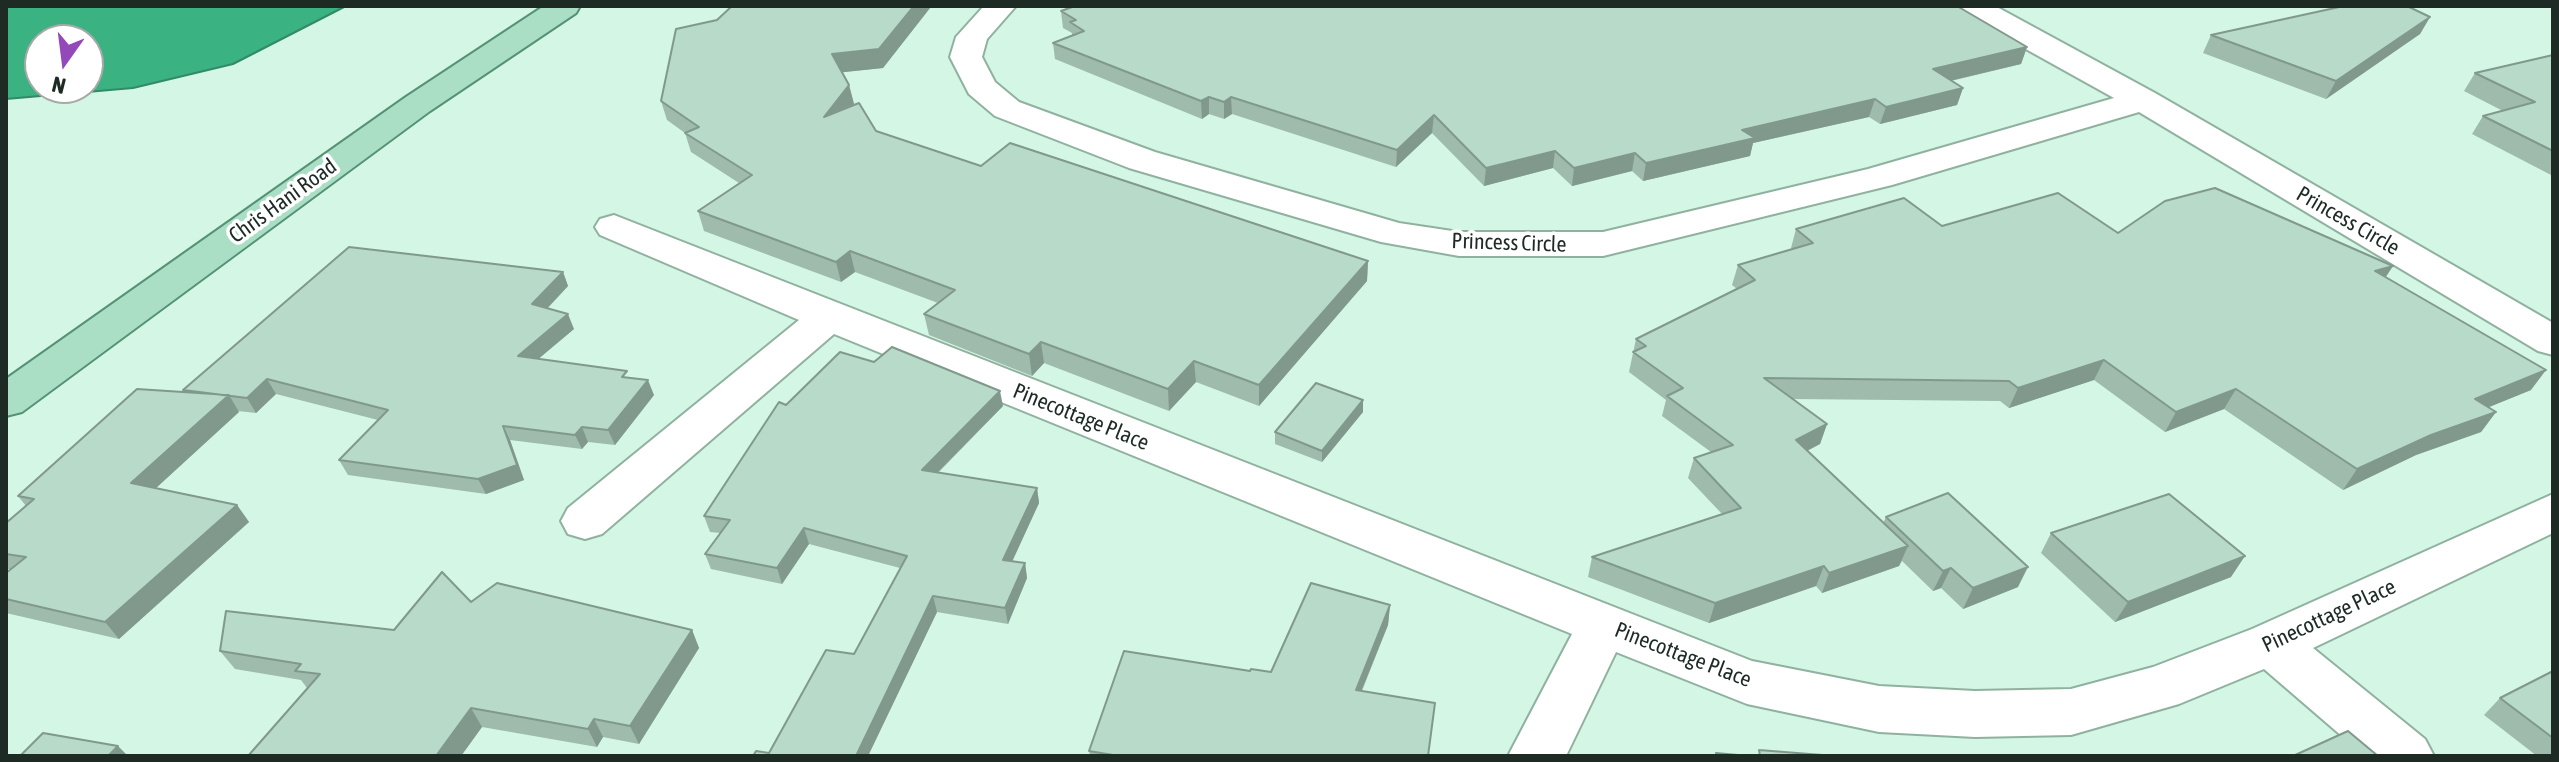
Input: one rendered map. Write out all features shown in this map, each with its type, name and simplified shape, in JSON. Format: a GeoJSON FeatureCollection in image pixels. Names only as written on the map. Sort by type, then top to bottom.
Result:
{"type":"FeatureCollection","features":[{"type":"Feature","properties":{"kind":"main road","name":"Chris Hani Road"},"geometry":{"type":"LineString","coordinates":[[6,401],[418,104],[565,6]]}},
{"type":"Feature","properties":{"kind":"street","name":"Princess Circle"},"geometry":{"type":"LineString","coordinates":[[1001,6],[972,37],[966,57],[981,87],[1007,109],[1157,164],[1395,234],[1459,244],[1603,244],[1879,177],[2143,100]]}},
{"type":"Feature","properties":{"kind":"street","name":"Princess Circle"},"geometry":{"type":"LineString","coordinates":[[1972,6],[2143,100],[2553,341]]}},
{"type":"Feature","properties":{"kind":"street","name":"Pinecottage Place"},"geometry":{"type":"LineString","coordinates":[[614,227],[829,317],[1747,682],[1879,709],[1975,714],[2071,712],[2160,688],[2271,644],[2553,512]]}},
{"type":"Feature","properties":{"kind":"street"},"geometry":{"type":"LineString","coordinates":[[585,521],[829,317]]}},
{"type":"Feature","properties":{"kind":"street"},"geometry":{"type":"LineString","coordinates":[[1537,756],[1603,625]]}},
{"type":"Feature","properties":{"kind":"street"},"geometry":{"type":"LineString","coordinates":[[2271,644],[2405,756]]}},
{"type":"Feature","properties":{"kind":"shaded area"},"geometry":{"type":"Polygon","coordinates":[[[6,6],[346,6],[233,64],[133,88],[104,91],[104,24],[24,24],[24,97],[6,99],[6,6]]]}},
{"type":"Feature","properties":{"kind":"building"},"geometry":{"type":"Polygon","coordinates":[[[732,6],[914,6],[879,49],[832,54],[849,85],[824,117],[859,103],[876,131],[981,166],[1010,143],[1368,261],[1259,385],[1194,361],[1168,389],[1041,342],[1029,354],[924,314],[955,290],[850,251],[836,262],[698,211],[752,175],[685,133],[699,127],[661,101],[676,29],[717,20],[732,6]]]}},
{"type":"Feature","properties":{"kind":"building"},"geometry":{"type":"Polygon","coordinates":[[[1075,6],[1957,6],[2027,47],[1933,69],[1963,88],[1886,107],[1875,99],[1742,130],[1755,138],[1646,163],[1635,153],[1574,168],[1555,151],[1486,168],[1434,115],[1397,150],[1231,97],[1224,102],[1209,97],[1201,101],[1053,43],[1084,31],[1070,22],[1076,20],[1061,11],[1075,6]]]}},
{"type":"Feature","properties":{"kind":"building"},"geometry":{"type":"Polygon","coordinates":[[[2344,6],[2407,6],[2430,17],[2336,81],[2211,35],[2344,6]]]}},
{"type":"Feature","properties":{"kind":"building"},"geometry":{"type":"Polygon","coordinates":[[[2553,55],[2553,151],[2483,116],[2535,102],[2475,73],[2553,55]]]}},
{"type":"Feature","properties":{"kind":"building"},"geometry":{"type":"Polygon","coordinates":[[[2215,188],[2393,266],[2375,271],[2546,370],[2475,399],[2496,412],[2431,435],[2357,469],[2236,389],[2176,412],[2104,360],[2018,388],[2009,381],[1764,378],[1827,424],[1796,440],[1908,546],[1829,573],[1824,566],[1715,603],[1592,557],[1741,508],[1694,458],[1733,445],[1667,396],[1683,388],[1633,352],[1646,346],[1636,339],[1755,280],[1738,265],[1813,243],[1796,229],[1904,198],[1942,226],[2058,193],[2118,233],[2165,201],[2215,188]]]}},
{"type":"Feature","properties":{"kind":"building"},"geometry":{"type":"Polygon","coordinates":[[[349,247],[563,272],[532,304],[568,314],[518,356],[627,371],[622,377],[648,380],[608,430],[582,427],[575,435],[503,426],[517,465],[478,479],[339,460],[388,410],[267,379],[247,398],[183,390],[349,247]]]}},
{"type":"Feature","properties":{"kind":"building"},"geometry":{"type":"Polygon","coordinates":[[[892,347],[1000,391],[922,470],[1037,488],[1003,560],[1025,563],[1005,608],[933,596],[856,756],[753,756],[756,751],[769,753],[826,650],[854,654],[907,556],[804,528],[777,568],[705,554],[730,520],[704,516],[779,402],[786,405],[840,352],[874,362],[892,347]]]}},
{"type":"Feature","properties":{"kind":"building"},"geometry":{"type":"Polygon","coordinates":[[[1316,383],[1363,400],[1322,451],[1275,432],[1316,383]]]}},
{"type":"Feature","properties":{"kind":"building"},"geometry":{"type":"Polygon","coordinates":[[[137,389],[229,395],[131,483],[237,505],[105,622],[6,599],[6,573],[26,557],[6,554],[6,523],[34,499],[18,496],[137,389]]]}},
{"type":"Feature","properties":{"kind":"building"},"geometry":{"type":"Polygon","coordinates":[[[1948,493],[2028,567],[1973,588],[1951,568],[1943,571],[1886,517],[1948,493]]]}},
{"type":"Feature","properties":{"kind":"building"},"geometry":{"type":"Polygon","coordinates":[[[2169,494],[2245,556],[2128,602],[2051,533],[2169,494]]]}},
{"type":"Feature","properties":{"kind":"building"},"geometry":{"type":"Polygon","coordinates":[[[442,572],[471,602],[497,583],[692,630],[630,726],[594,719],[588,729],[471,708],[436,756],[248,756],[320,674],[295,671],[301,664],[220,651],[226,611],[394,630],[442,572]]]}},
{"type":"Feature","properties":{"kind":"building"},"geometry":{"type":"Polygon","coordinates":[[[1311,583],[1390,605],[1356,690],[1435,703],[1428,756],[1119,756],[1089,751],[1124,651],[1271,672],[1311,583]]]}},
{"type":"Feature","properties":{"kind":"building"},"geometry":{"type":"Polygon","coordinates":[[[2553,671],[2553,738],[2500,698],[2553,671]]]}},
{"type":"Feature","properties":{"kind":"building"},"geometry":{"type":"Polygon","coordinates":[[[2348,731],[2378,756],[2293,756],[2348,731]]]}},
{"type":"Feature","properties":{"kind":"building"},"geometry":{"type":"Polygon","coordinates":[[[43,733],[118,746],[108,756],[20,756],[43,733]]]}},
{"type":"Feature","properties":{"kind":"building"},"geometry":{"type":"Polygon","coordinates":[[[1759,750],[1835,756],[1760,756],[1759,750]]]}},
{"type":"Feature","properties":{"kind":"building"},"geometry":{"type":"Polygon","coordinates":[[[1716,753],[1749,756],[1716,756],[1716,753]]]}}]}
